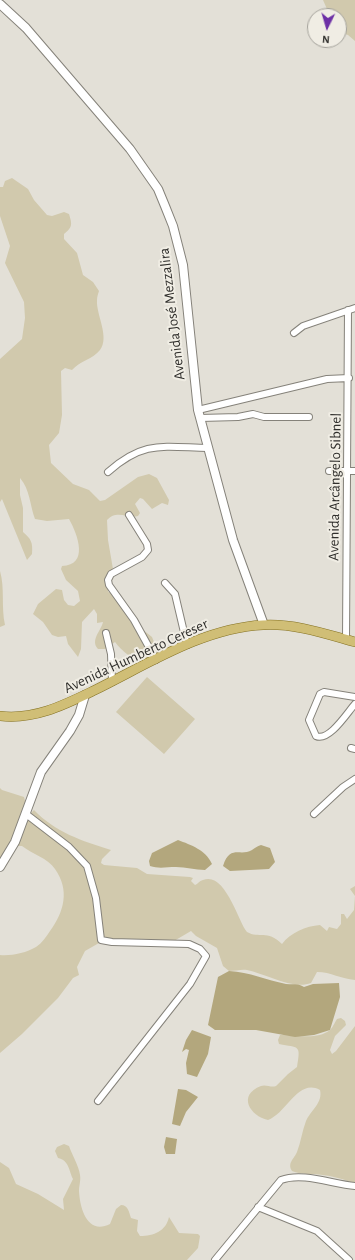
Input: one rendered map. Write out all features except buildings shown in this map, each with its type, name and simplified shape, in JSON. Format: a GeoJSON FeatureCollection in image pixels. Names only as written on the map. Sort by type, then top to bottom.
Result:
{"type":"FeatureCollection","features":[{"type":"Feature","properties":{"kind":"main road","name":"Avenida José Mezzalira"},"geometry":{"type":"LineString","coordinates":[[0,4],[26,28],[130,149],[162,198],[173,226],[183,265],[199,414],[233,540],[264,625]]}},
{"type":"Feature","properties":{"kind":"main road","name":"Avenida Humberto Cereser"},"geometry":{"type":"LineString","coordinates":[[0,716],[23,716],[43,713],[85,695],[187,645],[223,631],[264,625],[294,627],[351,641]]}},
{"type":"Feature","properties":{"kind":"main road"},"geometry":{"type":"LineString","coordinates":[[0,867],[15,842],[41,772],[70,731],[79,715],[85,695]]}},
{"type":"Feature","properties":{"kind":"street"},"geometry":{"type":"LineString","coordinates":[[294,333],[303,326],[355,308]]}},
{"type":"Feature","properties":{"kind":"street","name":"Avenida Arcângelo Sibnel"},"geometry":{"type":"LineString","coordinates":[[348,310],[352,471],[351,641]]}},
{"type":"Feature","properties":{"kind":"street"},"geometry":{"type":"LineString","coordinates":[[199,414],[326,379],[349,378]]}},
{"type":"Feature","properties":{"kind":"street"},"geometry":{"type":"LineString","coordinates":[[199,414],[238,417],[253,414],[264,417],[309,417]]}},
{"type":"Feature","properties":{"kind":"street"},"geometry":{"type":"LineString","coordinates":[[108,472],[124,458],[148,448],[208,448]]}},
{"type":"Feature","properties":{"kind":"street"},"geometry":{"type":"LineString","coordinates":[[329,471],[352,471]]}},
{"type":"Feature","properties":{"kind":"street"},"geometry":{"type":"LineString","coordinates":[[129,516],[148,544],[148,550],[142,557],[111,574],[109,576],[109,585],[134,620],[156,660]]}},
{"type":"Feature","properties":{"kind":"street"},"geometry":{"type":"LineString","coordinates":[[165,583],[175,594],[187,645]]}},
{"type":"Feature","properties":{"kind":"street"},"geometry":{"type":"LineString","coordinates":[[106,633],[111,654],[112,682]]}},
{"type":"Feature","properties":{"kind":"street"},"geometry":{"type":"LineString","coordinates":[[355,697],[324,692],[320,694],[308,720],[316,736],[322,737],[334,729],[355,704]]}},
{"type":"Feature","properties":{"kind":"street"},"geometry":{"type":"LineString","coordinates":[[314,814],[343,787],[355,779]]}},
{"type":"Feature","properties":{"kind":"street"},"geometry":{"type":"LineString","coordinates":[[26,814],[69,847],[87,866],[96,898],[101,940],[112,942],[189,944],[200,949],[206,956],[190,984],[98,1101]]}},
{"type":"Feature","properties":{"kind":"street"},"geometry":{"type":"LineString","coordinates":[[215,1260],[281,1180],[288,1177],[355,1186]]}},
{"type":"Feature","properties":{"kind":"street"},"geometry":{"type":"LineString","coordinates":[[258,1207],[318,1231],[349,1260]]}},
{"type":"Feature","properties":{"kind":"shaded area"},"geometry":{"type":"Polygon","coordinates":[[[323,0],[355,0],[355,41],[347,35],[347,8],[326,8],[323,0]]]}},
{"type":"Feature","properties":{"kind":"shaded area"},"geometry":{"type":"Polygon","coordinates":[[[12,178],[28,189],[34,200],[47,215],[52,216],[64,212],[69,214],[71,225],[64,234],[64,239],[77,253],[83,275],[93,282],[99,291],[97,306],[103,332],[103,345],[97,353],[72,370],[65,368],[61,371],[62,415],[59,433],[49,445],[51,463],[73,484],[89,490],[100,501],[105,500],[138,477],[149,474],[157,478],[169,500],[168,505],[162,503],[152,509],[143,499],[140,498],[135,504],[140,513],[138,516],[115,515],[107,520],[108,540],[114,575],[108,592],[121,595],[133,622],[152,637],[158,652],[148,661],[142,661],[130,656],[115,642],[105,649],[98,649],[95,642],[103,622],[97,623],[97,614],[94,609],[82,622],[81,649],[78,657],[68,644],[66,636],[58,637],[52,635],[43,622],[33,614],[38,604],[56,589],[62,590],[64,600],[68,605],[74,606],[80,601],[78,591],[66,580],[61,569],[62,566],[70,564],[76,560],[79,548],[76,533],[69,519],[47,521],[35,519],[28,492],[20,478],[20,495],[23,508],[23,532],[30,539],[32,544],[32,554],[27,560],[2,499],[0,502],[0,359],[22,339],[25,318],[24,302],[5,263],[10,246],[0,216],[0,187],[3,187],[5,181],[12,178]]]}},
{"type":"Feature","properties":{"kind":"shaded area"},"geometry":{"type":"Polygon","coordinates":[[[0,571],[5,625],[0,627],[0,571]]]}},
{"type":"Feature","properties":{"kind":"shaded area"},"geometry":{"type":"Polygon","coordinates":[[[147,677],[195,719],[164,754],[116,712],[147,677]]]}},
{"type":"Feature","properties":{"kind":"shaded area"},"geometry":{"type":"Polygon","coordinates":[[[0,788],[24,797],[28,812],[31,813],[34,810],[42,818],[60,830],[79,839],[111,850],[102,859],[101,863],[104,865],[137,868],[147,874],[190,877],[193,878],[191,881],[195,885],[202,880],[211,879],[218,883],[230,898],[247,932],[255,935],[267,935],[277,939],[282,944],[294,933],[309,927],[320,925],[327,931],[329,927],[337,929],[341,924],[341,914],[344,914],[347,919],[354,910],[355,896],[355,980],[317,972],[311,983],[304,985],[279,981],[247,970],[229,971],[223,966],[217,948],[196,936],[191,931],[174,941],[99,943],[85,951],[77,967],[79,975],[73,978],[58,998],[22,1034],[0,1053],[0,955],[23,952],[40,944],[59,916],[62,909],[64,893],[60,877],[52,865],[22,846],[16,846],[0,861],[0,788]]]}},
{"type":"Feature","properties":{"kind":"shaded area"},"geometry":{"type":"Polygon","coordinates":[[[178,840],[193,846],[202,852],[212,864],[205,870],[180,867],[160,868],[150,866],[149,861],[152,853],[178,840]]]}},
{"type":"Feature","properties":{"kind":"shaded area"},"geometry":{"type":"Polygon","coordinates":[[[261,845],[270,848],[275,862],[269,869],[230,871],[223,866],[226,859],[232,853],[248,852],[261,845]]]}},
{"type":"Feature","properties":{"kind":"shaded area"},"geometry":{"type":"Polygon","coordinates":[[[355,886],[355,896],[350,889],[355,886]]]}},
{"type":"Feature","properties":{"kind":"shaded area"},"geometry":{"type":"Polygon","coordinates":[[[229,971],[304,987],[313,984],[339,983],[340,997],[330,1030],[314,1035],[295,1037],[256,1030],[215,1030],[208,1025],[218,977],[229,971]]]}},
{"type":"Feature","properties":{"kind":"shaded area"},"geometry":{"type":"Polygon","coordinates":[[[341,1018],[345,1021],[346,1025],[335,1036],[330,1050],[332,1054],[336,1051],[355,1026],[355,1184],[330,1176],[298,1173],[292,1171],[290,1166],[297,1152],[306,1121],[320,1099],[320,1090],[312,1088],[299,1092],[281,1111],[268,1120],[262,1118],[252,1110],[248,1100],[249,1095],[254,1090],[261,1086],[276,1086],[297,1067],[299,1054],[297,1048],[279,1044],[278,1040],[280,1035],[318,1035],[330,1030],[337,1019],[341,1018]]]}},
{"type":"Feature","properties":{"kind":"shaded area"},"geometry":{"type":"Polygon","coordinates":[[[192,1030],[211,1037],[208,1054],[197,1077],[187,1074],[186,1063],[189,1050],[186,1049],[182,1052],[186,1040],[192,1030]]]}},
{"type":"Feature","properties":{"kind":"shaded area"},"geometry":{"type":"Polygon","coordinates":[[[178,1089],[186,1090],[198,1097],[186,1112],[180,1126],[172,1124],[178,1089]]]}},
{"type":"Feature","properties":{"kind":"shaded area"},"geometry":{"type":"Polygon","coordinates":[[[166,1137],[177,1139],[175,1154],[166,1154],[164,1147],[166,1137]]]}},
{"type":"Feature","properties":{"kind":"shaded area"},"geometry":{"type":"Polygon","coordinates":[[[64,1144],[69,1146],[78,1168],[80,1177],[79,1191],[81,1206],[83,1213],[91,1223],[102,1227],[110,1224],[116,1209],[123,1205],[128,1209],[131,1218],[138,1220],[137,1231],[140,1236],[159,1232],[165,1226],[169,1217],[179,1233],[198,1234],[200,1236],[198,1248],[187,1260],[0,1260],[0,1162],[9,1168],[16,1184],[38,1194],[64,1210],[63,1199],[73,1179],[67,1163],[58,1158],[55,1151],[57,1147],[64,1144]]]}}]}
